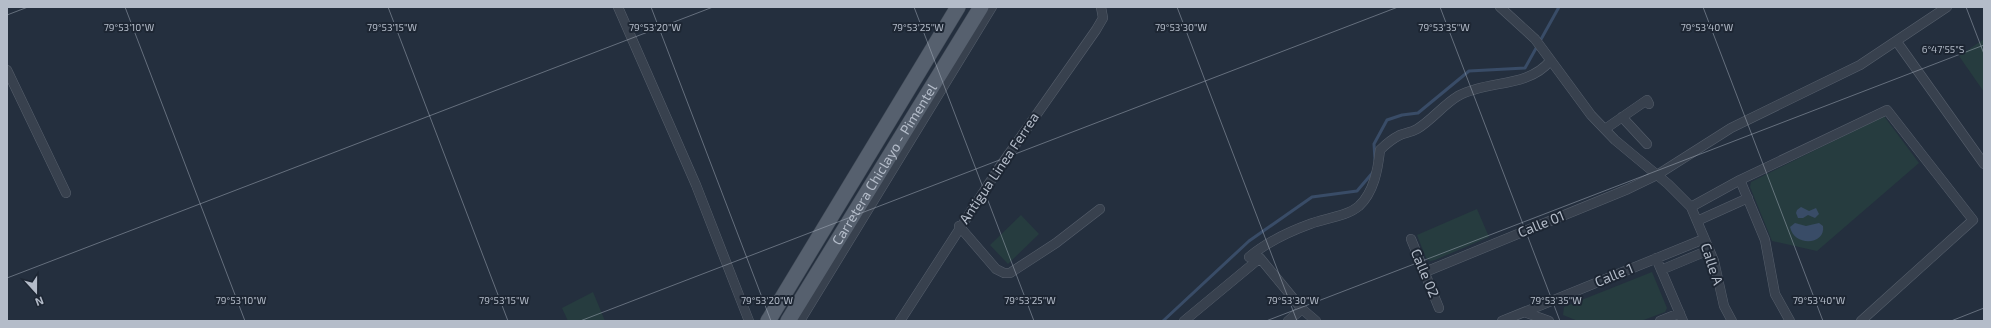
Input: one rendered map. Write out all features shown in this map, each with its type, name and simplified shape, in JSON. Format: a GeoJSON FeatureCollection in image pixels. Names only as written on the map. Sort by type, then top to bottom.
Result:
{"type":"FeatureCollection","features":[{"type":"Feature","properties":{"kind":"main road","name":"Carretera Chiclayo - Pimentel"},"geometry":{"type":"LineString","coordinates":[[768,321],[958,7]]}},
{"type":"Feature","properties":{"kind":"main road","name":"Carretera Chiclayo - Pimentel"},"geometry":{"type":"LineString","coordinates":[[788,321],[981,7]]}},
{"type":"Feature","properties":{"kind":"street"},"geometry":{"type":"LineString","coordinates":[[618,7],[696,185],[749,321]]}},
{"type":"Feature","properties":{"kind":"street"},"geometry":{"type":"LineString","coordinates":[[800,321],[992,7]]}},
{"type":"Feature","properties":{"kind":"street","name":"Antigua Linea Ferrea"},"geometry":{"type":"LineString","coordinates":[[900,321],[960,226],[1103,18],[1101,7]]}},
{"type":"Feature","properties":{"kind":"street"},"geometry":{"type":"LineString","coordinates":[[1500,7],[1535,39],[1572,91],[1605,129],[1691,207],[1740,180],[1887,110],[1973,220],[1861,321]]}},
{"type":"Feature","properties":{"kind":"street","name":"Calle 01"},"geometry":{"type":"LineString","coordinates":[[1425,272],[1628,189],[1657,175],[1724,132],[1852,70],[1897,42],[1947,7]]}},
{"type":"Feature","properties":{"kind":"street"},"geometry":{"type":"LineString","coordinates":[[1897,42],[1984,164]]}},
{"type":"Feature","properties":{"kind":"street"},"geometry":{"type":"LineString","coordinates":[[1249,258],[1262,246],[1279,237],[1310,224],[1346,213],[1359,206],[1369,192],[1378,170],[1380,150],[1400,135],[1417,129],[1457,96],[1473,90],[1527,77],[1544,68],[1547,57]]}},
{"type":"Feature","properties":{"kind":"street"},"geometry":{"type":"LineString","coordinates":[[7,70],[66,193]]}},
{"type":"Feature","properties":{"kind":"street"},"geometry":{"type":"LineString","coordinates":[[1605,129],[1647,100],[1649,104]]}},
{"type":"Feature","properties":{"kind":"street"},"geometry":{"type":"LineString","coordinates":[[1622,117],[1647,144]]}},
{"type":"Feature","properties":{"kind":"street"},"geometry":{"type":"LineString","coordinates":[[1740,180],[1765,240],[1776,294],[1790,321]]}},
{"type":"Feature","properties":{"kind":"street"},"geometry":{"type":"LineString","coordinates":[[1697,221],[1748,198]]}},
{"type":"Feature","properties":{"kind":"street","name":"Calle A"},"geometry":{"type":"LineString","coordinates":[[1691,207],[1714,261],[1724,306],[1732,321]]}},
{"type":"Feature","properties":{"kind":"street"},"geometry":{"type":"LineString","coordinates":[[960,226],[996,269],[1004,273],[1010,273],[1056,243],[1100,209]]}},
{"type":"Feature","properties":{"kind":"street","name":"Calle 02"},"geometry":{"type":"LineString","coordinates":[[1411,239],[1440,308]]}},
{"type":"Feature","properties":{"kind":"street","name":"Calle 1"},"geometry":{"type":"LineString","coordinates":[[1502,321],[1704,239]]}},
{"type":"Feature","properties":{"kind":"street"},"geometry":{"type":"LineString","coordinates":[[1662,270],[1709,250]]}},
{"type":"Feature","properties":{"kind":"street"},"geometry":{"type":"LineString","coordinates":[[1184,321],[1260,258],[1302,309],[1316,321]]}},
{"type":"Feature","properties":{"kind":"street"},"geometry":{"type":"LineString","coordinates":[[1656,258],[1681,317],[1660,321]]}},
{"type":"Feature","properties":{"kind":"street"},"geometry":{"type":"LineString","coordinates":[[1288,321],[1302,309]]}},
{"type":"Feature","properties":{"kind":"street"},"geometry":{"type":"LineString","coordinates":[[1524,312],[1549,321]]}},
{"type":"Feature","properties":{"kind":"green space"},"geometry":{"type":"Polygon","coordinates":[[[1984,39],[1984,92],[1959,56],[1984,39]]]}},
{"type":"Feature","properties":{"kind":"green space"},"geometry":{"type":"Polygon","coordinates":[[[1884,116],[1919,163],[1817,251],[1772,241],[1750,187],[1751,182],[1884,116]]]}},
{"type":"Feature","properties":{"kind":"green space"},"geometry":{"type":"Polygon","coordinates":[[[1477,209],[1489,237],[1435,260],[1430,261],[1426,258],[1417,235],[1477,209]]]}},
{"type":"Feature","properties":{"kind":"green space"},"geometry":{"type":"Polygon","coordinates":[[[1021,215],[1039,234],[1008,264],[990,245],[1021,215]]]}},
{"type":"Feature","properties":{"kind":"green space"},"geometry":{"type":"Polygon","coordinates":[[[1652,272],[1667,308],[1665,312],[1641,321],[1578,321],[1563,315],[1564,307],[1652,272]]]}},
{"type":"Feature","properties":{"kind":"green space"},"geometry":{"type":"Polygon","coordinates":[[[593,292],[605,321],[568,321],[562,308],[593,292]]]}},
{"type":"Feature","properties":{"kind":"water"},"geometry":{"type":"Polygon","coordinates":[[[1801,207],[1809,211],[1816,208],[1819,214],[1815,218],[1808,215],[1803,218],[1798,218],[1796,213],[1801,207]]]}},
{"type":"Feature","properties":{"kind":"water"},"geometry":{"type":"Polygon","coordinates":[[[1795,223],[1806,226],[1819,223],[1823,226],[1823,232],[1820,237],[1815,240],[1803,240],[1797,238],[1790,227],[1795,223]]]}},
{"type":"Feature","properties":{"kind":"waterway"},"geometry":{"type":"LineString","coordinates":[[1375,160],[1374,144],[1387,120],[1402,115],[1418,113],[1469,71],[1525,68],[1559,7]]}},
{"type":"Feature","properties":{"kind":"waterway"},"geometry":{"type":"LineString","coordinates":[[1163,321],[1249,241],[1312,197],[1357,191],[1374,171]]}}]}
